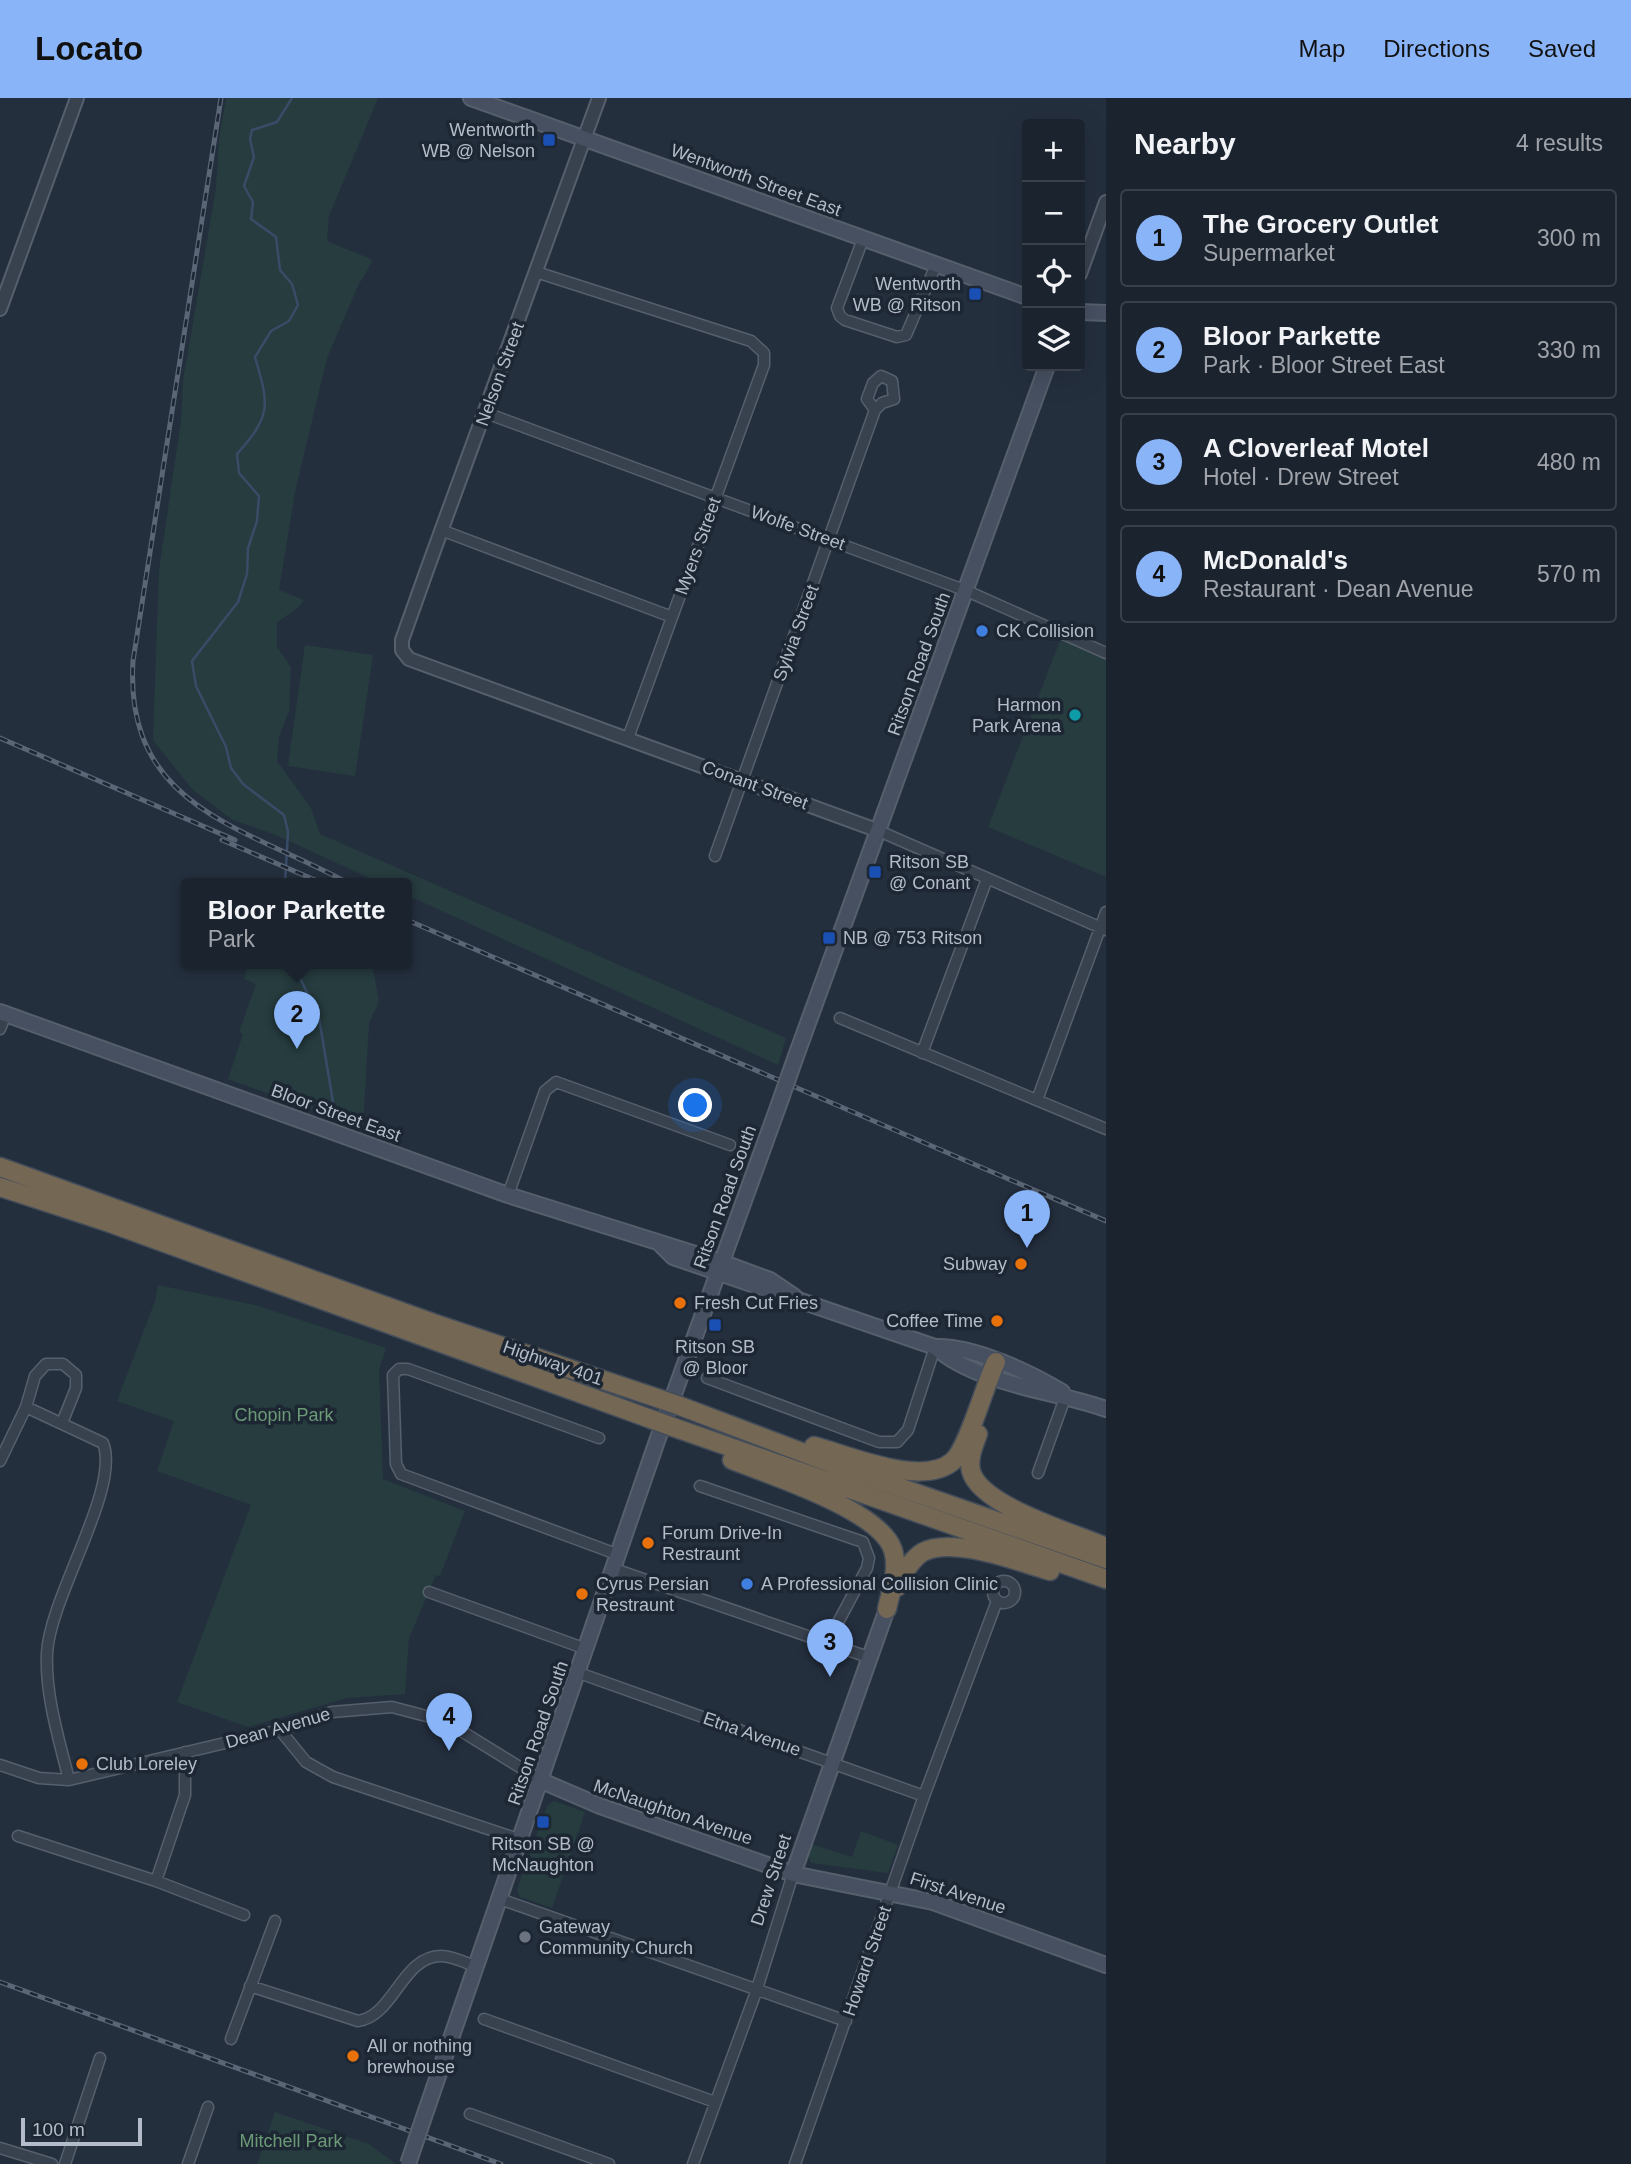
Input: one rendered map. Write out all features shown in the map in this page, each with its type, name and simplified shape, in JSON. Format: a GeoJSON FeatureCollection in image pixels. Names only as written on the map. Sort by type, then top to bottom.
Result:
{"type":"FeatureCollection","features":[{"type":"Feature","properties":{"kind":"highway","name":"Highway 401"},"geometry":{"type":"LineString","coordinates":[[0,1167],[433,1322],[709,1416],[841,1467],[1106,1559]]}},
{"type":"Feature","properties":{"kind":"highway","name":"Highway 401"},"geometry":{"type":"LineString","coordinates":[[0,1187],[107,1222],[648,1418],[1106,1579]]}},
{"type":"Feature","properties":{"kind":"highway"},"geometry":{"type":"LineString","coordinates":[[709,1416],[897,1469],[921,1473],[937,1470],[954,1461],[998,1370]]}},
{"type":"Feature","properties":{"kind":"highway"},"geometry":{"type":"LineString","coordinates":[[998,1370],[972,1451],[972,1473],[979,1486],[1010,1506],[1106,1547]]}},
{"type":"Feature","properties":{"kind":"highway"},"geometry":{"type":"LineString","coordinates":[[680,1429],[724,1456],[852,1510],[883,1531],[892,1549],[896,1566],[887,1609]]}},
{"type":"Feature","properties":{"kind":"highway"},"geometry":{"type":"LineString","coordinates":[[887,1609],[904,1573],[920,1554],[932,1548],[953,1546],[1106,1586]]}},
{"type":"Feature","properties":{"kind":"main road","name":"Wentworth Street East"},"geometry":{"type":"LineString","coordinates":[[471,98],[1022,295]]}},
{"type":"Feature","properties":{"kind":"main road"},"geometry":{"type":"LineString","coordinates":[[1085,312],[1106,313]]}},
{"type":"Feature","properties":{"kind":"main road","name":"Ritson Road South"},"geometry":{"type":"LineString","coordinates":[[408,2164],[719,1267],[1045,371]]}},
{"type":"Feature","properties":{"kind":"main road","name":"Bloor Street East"},"geometry":{"type":"LineString","coordinates":[[3,1013],[508,1195],[661,1245],[673,1257],[719,1267],[768,1292],[795,1297],[935,1348],[949,1360],[998,1370],[1036,1391],[1066,1395],[1106,1409]]}},
{"type":"Feature","properties":{"kind":"main road","name":"Drew Street"},"geometry":{"type":"LineString","coordinates":[[793,1874],[887,1609]]}},
{"type":"Feature","properties":{"kind":"main road","name":"McNaughton Avenue"},"geometry":{"type":"LineString","coordinates":[[542,1782],[578,1798],[793,1874]]}},
{"type":"Feature","properties":{"kind":"main road","name":"First Avenue"},"geometry":{"type":"LineString","coordinates":[[793,1874],[933,1902],[1106,1965]]}},
{"type":"Feature","properties":{"kind":"street"},"geometry":{"type":"LineString","coordinates":[[0,309],[77,98]]}},
{"type":"Feature","properties":{"kind":"street","name":"Nelson Street"},"geometry":{"type":"LineString","coordinates":[[401,650],[402,640],[599,98]]}},
{"type":"Feature","properties":{"kind":"street"},"geometry":{"type":"LineString","coordinates":[[1085,260],[1106,202]]}},
{"type":"Feature","properties":{"kind":"street"},"geometry":{"type":"LineString","coordinates":[[863,239],[837,308],[845,320],[897,337],[906,335],[936,265]]}},
{"type":"Feature","properties":{"kind":"street","name":"Myers Street"},"geometry":{"type":"LineString","coordinates":[[537,272],[751,341],[764,354],[764,365],[628,738]]}},
{"type":"Feature","properties":{"kind":"street","name":"Sylvia Street"},"geometry":{"type":"LineString","coordinates":[[715,856],[875,410]]}},
{"type":"Feature","properties":{"kind":"street","name":"Wolfe Street"},"geometry":{"type":"LineString","coordinates":[[486,413],[967,591],[1106,653]]}},
{"type":"Feature","properties":{"kind":"street"},"geometry":{"type":"LineString","coordinates":[[442,530],[673,617]]}},
{"type":"Feature","properties":{"kind":"street","name":"Conant Street"},"geometry":{"type":"LineString","coordinates":[[401,650],[409,659],[879,831],[1103,929]]}},
{"type":"Feature","properties":{"kind":"street"},"geometry":{"type":"LineString","coordinates":[[922,1053],[987,879]]}},
{"type":"Feature","properties":{"kind":"street"},"geometry":{"type":"LineString","coordinates":[[1037,1100],[1103,929],[1106,912]]}},
{"type":"Feature","properties":{"kind":"street"},"geometry":{"type":"LineString","coordinates":[[0,1029],[3,1013]]}},
{"type":"Feature","properties":{"kind":"street"},"geometry":{"type":"LineString","coordinates":[[840,1018],[1106,1129]]}},
{"type":"Feature","properties":{"kind":"street"},"geometry":{"type":"LineString","coordinates":[[508,1195],[545,1091],[552,1084],[561,1082],[730,1145]]}},
{"type":"Feature","properties":{"kind":"street"},"geometry":{"type":"LineString","coordinates":[[707,1378],[879,1442],[897,1442],[908,1430],[935,1348]]}},
{"type":"Feature","properties":{"kind":"street"},"geometry":{"type":"LineString","coordinates":[[0,1461],[26,1407],[35,1376],[46,1364],[63,1364],[76,1375],[76,1388],[62,1423]]}},
{"type":"Feature","properties":{"kind":"street"},"geometry":{"type":"LineString","coordinates":[[599,1438],[408,1369],[399,1369],[393,1375],[396,1464],[401,1474],[616,1562],[868,1657]]}},
{"type":"Feature","properties":{"kind":"street"},"geometry":{"type":"LineString","coordinates":[[1038,1473],[1066,1395]]}},
{"type":"Feature","properties":{"kind":"street"},"geometry":{"type":"LineString","coordinates":[[26,1407],[103,1443],[107,1467],[101,1492],[55,1610],[47,1653],[53,1716],[69,1780]]}},
{"type":"Feature","properties":{"kind":"street"},"geometry":{"type":"LineString","coordinates":[[700,1486],[863,1542],[869,1558],[867,1568],[827,1643]]}},
{"type":"Feature","properties":{"kind":"street"},"geometry":{"type":"LineString","coordinates":[[429,1592],[586,1649]]}},
{"type":"Feature","properties":{"kind":"street","name":"Howard Street"},"geometry":{"type":"LineString","coordinates":[[795,2164],[924,1796],[997,1601]]}},
{"type":"Feature","properties":{"kind":"street","name":"Etna Avenue"},"geometry":{"type":"LineString","coordinates":[[579,1673],[924,1796]]}},
{"type":"Feature","properties":{"kind":"street","name":"Dean Avenue"},"geometry":{"type":"LineString","coordinates":[[0,1765],[36,1777],[69,1780],[280,1730],[332,1712],[361,1707],[392,1707],[420,1712],[454,1726],[542,1782]]}},
{"type":"Feature","properties":{"kind":"street"},"geometry":{"type":"LineString","coordinates":[[280,1730],[306,1762],[333,1777],[521,1840]]}},
{"type":"Feature","properties":{"kind":"street"},"geometry":{"type":"LineString","coordinates":[[156,1881],[185,1795],[185,1752]]}},
{"type":"Feature","properties":{"kind":"street"},"geometry":{"type":"LineString","coordinates":[[18,1836],[156,1881],[244,1915]]}},
{"type":"Feature","properties":{"kind":"street","name":"Drew Street"},"geometry":{"type":"LineString","coordinates":[[693,2164],[756,1992],[793,1874]]}},
{"type":"Feature","properties":{"kind":"street"},"geometry":{"type":"LineString","coordinates":[[500,1899],[756,1992],[846,2021]]}},
{"type":"Feature","properties":{"kind":"street"},"geometry":{"type":"LineString","coordinates":[[231,2039],[275,1921]]}},
{"type":"Feature","properties":{"kind":"street"},"geometry":{"type":"LineString","coordinates":[[250,1986],[358,2021],[377,2013],[425,1960],[443,1956],[477,1967]]}},
{"type":"Feature","properties":{"kind":"street"},"geometry":{"type":"LineString","coordinates":[[484,2020],[715,2102]]}},
{"type":"Feature","properties":{"kind":"street"},"geometry":{"type":"LineString","coordinates":[[65,2164],[100,2058]]}},
{"type":"Feature","properties":{"kind":"street"},"geometry":{"type":"LineString","coordinates":[[188,2164],[208,2107]]}},
{"type":"Feature","properties":{"kind":"street"},"geometry":{"type":"LineString","coordinates":[[471,2114],[609,2164]]}},
{"type":"Feature","properties":{"kind":"street"},"geometry":{"type":"LineString","coordinates":[[0,2148],[52,2164]]}},
{"type":"Feature","properties":{"kind":"green space"},"geometry":{"type":"Polygon","coordinates":[[[226,98],[378,98],[329,216],[327,241],[373,260],[358,286],[327,358],[295,492],[279,590],[304,600],[277,623],[277,647],[291,667],[289,711],[279,737],[277,761],[311,808],[320,834],[786,1038],[778,1065],[412,897],[412,878],[369,878],[276,835],[233,820],[193,790],[153,740],[159,570],[181,421],[183,381],[216,188],[219,139],[226,98]]]}},
{"type":"Feature","properties":{"kind":"green space"},"geometry":{"type":"Polygon","coordinates":[[[1061,638],[1106,657],[1106,877],[988,827],[1061,638]]]}},
{"type":"Feature","properties":{"kind":"green space"},"geometry":{"type":"Polygon","coordinates":[[[305,645],[373,655],[355,776],[288,766],[305,645]]]}},
{"type":"Feature","properties":{"kind":"green space"},"geometry":{"type":"Polygon","coordinates":[[[246,969],[373,969],[379,1002],[369,1023],[363,1128],[228,1079],[243,1034],[239,1032],[256,984],[244,979],[246,969]]]}},
{"type":"Feature","properties":{"kind":"green space","name":"Chopin Park"},"geometry":{"type":"Polygon","coordinates":[[[158,1285],[255,1305],[386,1348],[379,1370],[383,1479],[465,1511],[440,1576],[436,1575],[409,1638],[405,1694],[347,1698],[248,1727],[177,1702],[251,1505],[157,1471],[174,1421],[117,1401],[155,1301],[158,1285]]]}},
{"type":"Feature","properties":{"kind":"green space"},"geometry":{"type":"Polygon","coordinates":[[[554,1801],[585,1812],[552,1908],[520,1897],[517,1889],[547,1806],[554,1801]]]}},
{"type":"Feature","properties":{"kind":"green space"},"geometry":{"type":"Polygon","coordinates":[[[861,1831],[898,1845],[888,1873],[811,1863],[808,1855],[811,1844],[852,1857],[861,1831]]]}},
{"type":"Feature","properties":{"kind":"green space","name":"Mitchell Park"},"geometry":{"type":"Polygon","coordinates":[[[275,2112],[369,2144],[396,2164],[257,2164],[275,2112]]]}},
{"type":"Feature","properties":{"kind":"waterway"},"geometry":{"type":"LineString","coordinates":[[285,878],[288,832],[284,815],[243,784],[231,768],[226,747],[196,686],[192,661],[238,602],[247,574],[248,548],[257,521],[259,496],[239,473],[237,454],[257,429],[264,409],[263,387],[255,357],[271,331],[289,321],[298,305],[292,284],[280,270],[276,237],[251,219],[253,202],[244,186],[254,157],[250,139],[252,130],[277,122],[292,98]]}},
{"type":"Feature","properties":{"kind":"waterway"},"geometry":{"type":"LineString","coordinates":[[296,969],[319,1018],[333,1102]]}},
{"type":"Feature","properties":{"kind":"railway"},"geometry":{"type":"LineString","coordinates":[[221,98],[133,661],[135,710],[148,750],[170,781],[198,806],[232,827],[338,878]]}},
{"type":"Feature","properties":{"kind":"railway"},"geometry":{"type":"LineString","coordinates":[[0,738],[235,840]]}},
{"type":"Feature","properties":{"kind":"railway"},"geometry":{"type":"LineString","coordinates":[[222,840],[310,878]]}},
{"type":"Feature","properties":{"kind":"railway"},"geometry":{"type":"LineString","coordinates":[[412,922],[1106,1221]]}},
{"type":"Feature","properties":{"kind":"railway"},"geometry":{"type":"LineString","coordinates":[[0,1982],[501,2164]]}},
{"type":"Feature","properties":{"kind":"place","name":"Wentworth WB @ Nelson"},"geometry":{"type":"Point","coordinates":[549,140]}},
{"type":"Feature","properties":{"kind":"place","name":"Wentworth WB @ Ritson"},"geometry":{"type":"Point","coordinates":[975,294]}},
{"type":"Feature","properties":{"kind":"place","name":"CK Collision"},"geometry":{"type":"Point","coordinates":[982,631]}},
{"type":"Feature","properties":{"kind":"place","name":"Harmon Park Arena"},"geometry":{"type":"Point","coordinates":[1075,715]}},
{"type":"Feature","properties":{"kind":"place","name":"Ritson SB @ Conant"},"geometry":{"type":"Point","coordinates":[875,872]}},
{"type":"Feature","properties":{"kind":"place","name":"NB @ 753 Ritson"},"geometry":{"type":"Point","coordinates":[829,938]}},
{"type":"Feature","properties":{"kind":"place","name":"Bloor Parkette"},"geometry":{"type":"Point","coordinates":[297,1049]}},
{"type":"Feature","properties":{"kind":"place","name":"The Grocery Outlet"},"geometry":{"type":"Point","coordinates":[1027,1248]}},
{"type":"Feature","properties":{"kind":"place","name":"Subway"},"geometry":{"type":"Point","coordinates":[1021,1264]}},
{"type":"Feature","properties":{"kind":"place","name":"Fresh Cut Fries"},"geometry":{"type":"Point","coordinates":[680,1303]}},
{"type":"Feature","properties":{"kind":"place","name":"Coffee Time"},"geometry":{"type":"Point","coordinates":[997,1321]}},
{"type":"Feature","properties":{"kind":"place","name":"Ritson SB @ Bloor"},"geometry":{"type":"Point","coordinates":[715,1325]}},
{"type":"Feature","properties":{"kind":"place","name":"Forum Drive-In Restraunt"},"geometry":{"type":"Point","coordinates":[648,1543]}},
{"type":"Feature","properties":{"kind":"place","name":"A Professional Collision Clinic"},"geometry":{"type":"Point","coordinates":[747,1584]}},
{"type":"Feature","properties":{"kind":"place","name":"Cyrus Persian Restraunt"},"geometry":{"type":"Point","coordinates":[582,1594]}},
{"type":"Feature","properties":{"kind":"place","name":"A Cloverleaf Motel"},"geometry":{"type":"Point","coordinates":[830,1677]}},
{"type":"Feature","properties":{"kind":"place","name":"McDonald's"},"geometry":{"type":"Point","coordinates":[449,1751]}},
{"type":"Feature","properties":{"kind":"place","name":"Club Loreley"},"geometry":{"type":"Point","coordinates":[82,1764]}},
{"type":"Feature","properties":{"kind":"place","name":"Ritson SB @ McNaughton"},"geometry":{"type":"Point","coordinates":[543,1822]}},
{"type":"Feature","properties":{"kind":"place","name":"Gateway Community Church"},"geometry":{"type":"Point","coordinates":[525,1937]}},
{"type":"Feature","properties":{"kind":"place","name":"All or nothing brewhouse"},"geometry":{"type":"Point","coordinates":[353,2056]}}]}
